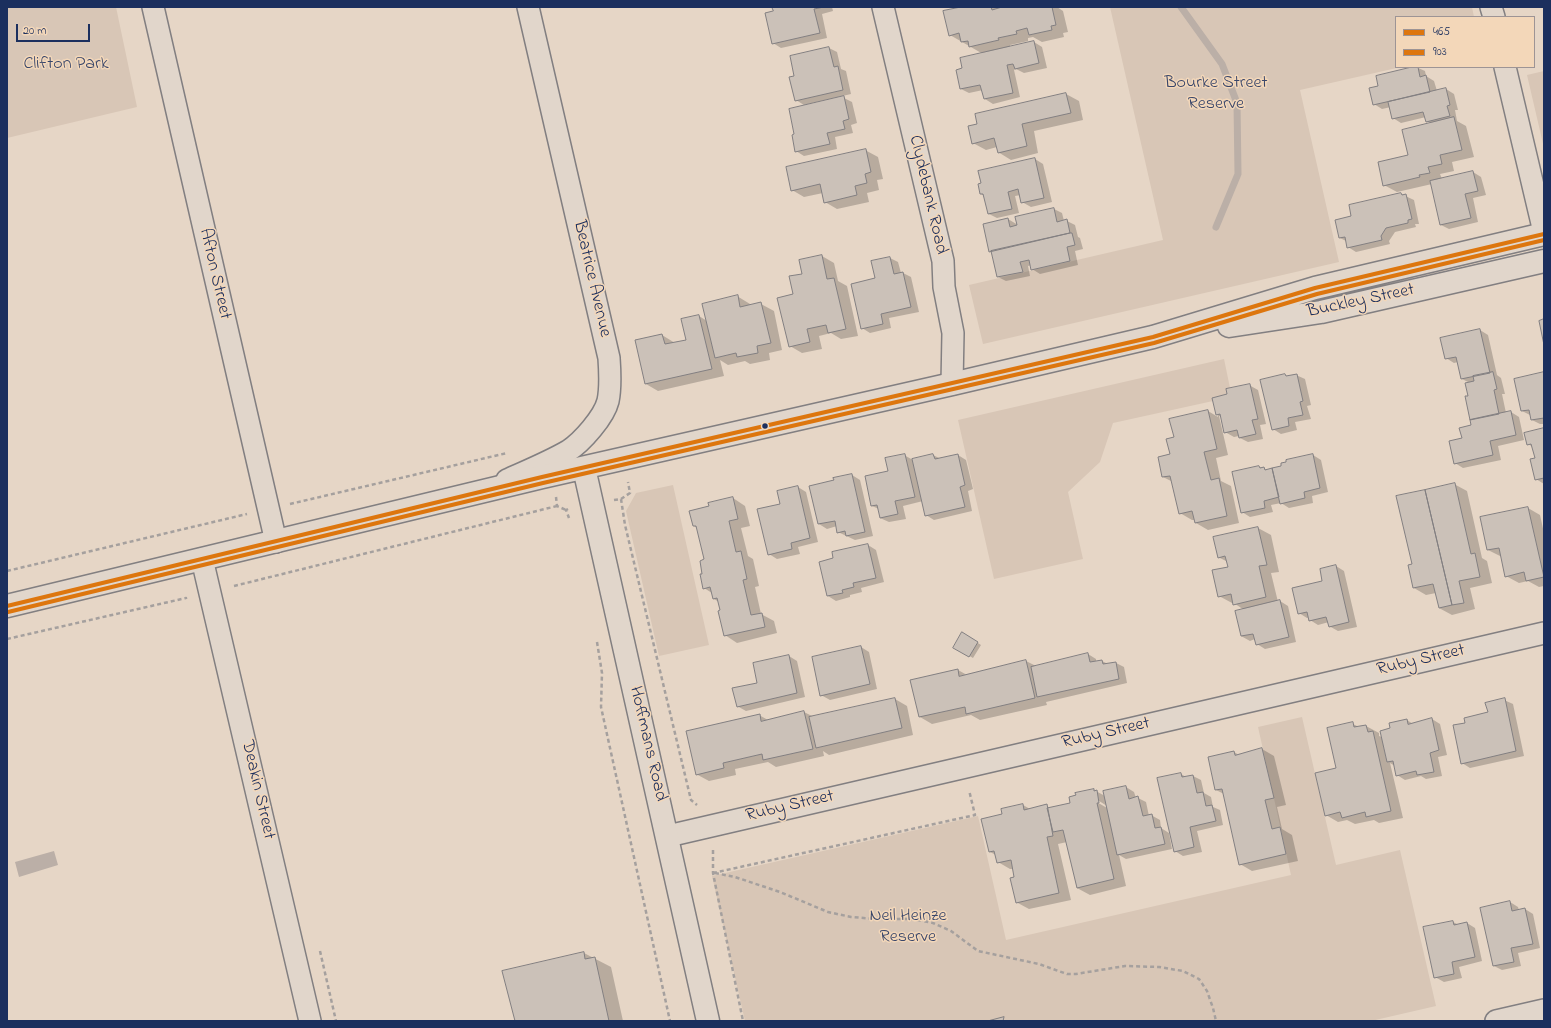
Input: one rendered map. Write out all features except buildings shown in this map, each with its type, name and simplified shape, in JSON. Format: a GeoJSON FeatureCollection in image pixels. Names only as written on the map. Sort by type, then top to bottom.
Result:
{"type":"FeatureCollection","features":[{"type":"Feature","properties":{"kind":"main road","name":"Buckley Street"},"geometry":{"type":"LineString","coordinates":[[7,606],[487,490],[1152,337],[1316,288],[1544,233]]}},
{"type":"Feature","properties":{"kind":"main road","name":"Buckley Street"},"geometry":{"type":"LineString","coordinates":[[1152,337],[1321,312],[1544,261]]}},
{"type":"Feature","properties":{"kind":"main road","name":"Hoffmans Road"},"geometry":{"type":"LineString","coordinates":[[584,468],[668,836],[708,1021]]}},
{"type":"Feature","properties":{"kind":"street","name":"Afton Street"},"geometry":{"type":"LineString","coordinates":[[153,7],[276,542]]}},
{"type":"Feature","properties":{"kind":"street","name":"Beatrice Avenue"},"geometry":{"type":"LineString","coordinates":[[487,490],[569,450],[588,433],[600,418],[608,402],[610,379],[610,358],[528,7]]}},
{"type":"Feature","properties":{"kind":"street","name":"Clydebank Road"},"geometry":{"type":"LineString","coordinates":[[883,7],[943,261],[944,287],[953,333],[952,384]]}},
{"type":"Feature","properties":{"kind":"street"},"geometry":{"type":"LineString","coordinates":[[1505,68],[1544,233]]}},
{"type":"Feature","properties":{"kind":"street","name":"Deakin Street"},"geometry":{"type":"LineString","coordinates":[[202,559],[310,1021]]}},
{"type":"Feature","properties":{"kind":"street","name":"Ruby Street"},"geometry":{"type":"LineString","coordinates":[[668,836],[1544,633]]}},
{"type":"Feature","properties":{"kind":"street"},"geometry":{"type":"LineString","coordinates":[[1496,1021],[1544,1010]]}},
{"type":"Feature","properties":{"kind":"path"},"geometry":{"type":"LineString","coordinates":[[234,586],[557,506]]}},
{"type":"Feature","properties":{"kind":"path"},"geometry":{"type":"LineString","coordinates":[[7,639],[186,598],[188,605]]}},
{"type":"Feature","properties":{"kind":"path"},"geometry":{"type":"LineString","coordinates":[[977,788],[969,790],[976,816],[713,873],[735,877],[780,892],[828,912],[843,916],[876,919],[913,919],[933,922],[951,931],[978,951],[1039,964],[1067,974],[1076,974],[1125,966],[1159,967],[1183,971],[1199,979],[1207,991],[1216,1021]]}},
{"type":"Feature","properties":{"kind":"green space","name":"Clifton Park"},"geometry":{"type":"Polygon","coordinates":[[[7,7],[116,7],[137,107],[7,138],[7,7]]]}},
{"type":"Feature","properties":{"kind":"green space","name":"Bourke Street Reserve"},"geometry":{"type":"Polygon","coordinates":[[[1110,7],[1472,7],[1474,16],[1395,16],[1395,68],[1397,68],[1300,90],[1339,262],[983,344],[969,285],[1163,240],[1110,7]]]}},
{"type":"Feature","properties":{"kind":"green space"},"geometry":{"type":"Polygon","coordinates":[[[1544,71],[1544,148],[1527,75],[1544,71]]]}},
{"type":"Feature","properties":{"kind":"green space"},"geometry":{"type":"Polygon","coordinates":[[[1224,359],[1230,388],[1226,389],[1227,394],[1213,398],[1213,401],[1113,423],[1100,462],[1068,492],[1083,559],[994,579],[958,420],[1224,359]]]}},
{"type":"Feature","properties":{"kind":"green space"},"geometry":{"type":"Polygon","coordinates":[[[673,485],[709,645],[659,656],[626,511],[636,493],[673,485]]]}},
{"type":"Feature","properties":{"kind":"green space","name":"Neil Heinze Reserve"},"geometry":{"type":"Polygon","coordinates":[[[1302,717],[1336,865],[1400,850],[1436,1006],[1371,1021],[745,1021],[712,876],[978,816],[1006,940],[1291,875],[1258,727],[1302,717]]]}},
{"type":"Feature","properties":{"kind":"shaded area"},"geometry":{"type":"Polygon","coordinates":[[[54,851],[58,865],[19,877],[15,862],[54,851]]]}},
{"type":"Feature","properties":{"kind":"waterway"},"geometry":{"type":"LineString","coordinates":[[1181,7],[1222,64],[1237,103],[1238,174],[1216,227]]}},
{"type":"Feature","properties":{"kind":"transit line","name":"465"},"geometry":{"type":"LineString","coordinates":[[7,606],[542,477],[1153,337],[1315,288],[1544,234]]}},
{"type":"Feature","properties":{"kind":"transit line","name":"903"},"geometry":{"type":"LineString","coordinates":[[8,612],[543,483],[1154,343],[1317,294],[1544,240]]}}]}
